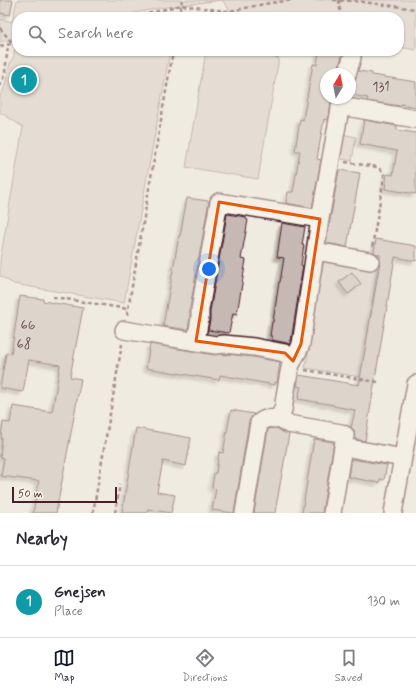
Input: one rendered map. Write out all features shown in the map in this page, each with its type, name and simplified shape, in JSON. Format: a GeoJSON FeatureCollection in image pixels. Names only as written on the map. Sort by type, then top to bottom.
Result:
{"type":"FeatureCollection","features":[{"type":"Feature","properties":{"kind":"street"},"geometry":{"type":"LineString","coordinates":[[349,68],[352,58]]}},
{"type":"Feature","properties":{"kind":"street"},"geometry":{"type":"LineString","coordinates":[[244,513],[260,423],[267,418],[275,419],[283,410],[290,368],[301,344],[320,219],[341,104]]}},
{"type":"Feature","properties":{"kind":"street"},"geometry":{"type":"LineString","coordinates":[[349,104],[416,120]]}},
{"type":"Feature","properties":{"kind":"street"},"geometry":{"type":"LineString","coordinates":[[196,341],[200,310],[220,202],[320,219]]}},
{"type":"Feature","properties":{"kind":"street"},"geometry":{"type":"LineString","coordinates":[[316,251],[370,261]]}},
{"type":"Feature","properties":{"kind":"street"},"geometry":{"type":"LineString","coordinates":[[124,330],[216,345],[224,344],[254,347],[285,353],[293,361]]}},
{"type":"Feature","properties":{"kind":"street"},"geometry":{"type":"LineString","coordinates":[[393,513],[416,384]]}},
{"type":"Feature","properties":{"kind":"street"},"geometry":{"type":"LineString","coordinates":[[279,416],[288,424],[341,433],[345,435],[332,513]]}},
{"type":"Feature","properties":{"kind":"street"},"geometry":{"type":"LineString","coordinates":[[344,447],[403,458]]}},
{"type":"Feature","properties":{"kind":"path"},"geometry":{"type":"LineString","coordinates":[[179,12],[182,0]]}},
{"type":"Feature","properties":{"kind":"path"},"geometry":{"type":"LineString","coordinates":[[154,12],[181,5],[225,11],[292,0]]}},
{"type":"Feature","properties":{"kind":"path"},"geometry":{"type":"LineString","coordinates":[[333,0],[355,1],[416,10]]}},
{"type":"Feature","properties":{"kind":"path"},"geometry":{"type":"LineString","coordinates":[[339,0],[341,12]]}},
{"type":"Feature","properties":{"kind":"path"},"geometry":{"type":"LineString","coordinates":[[0,28],[12,43]]}},
{"type":"Feature","properties":{"kind":"path"},"geometry":{"type":"LineString","coordinates":[[0,46],[12,44]]}},
{"type":"Feature","properties":{"kind":"path"},"geometry":{"type":"LineString","coordinates":[[0,86],[5,72],[8,45]]}},
{"type":"Feature","properties":{"kind":"path"},"geometry":{"type":"LineString","coordinates":[[93,513],[172,56]]}},
{"type":"Feature","properties":{"kind":"path"},"geometry":{"type":"LineString","coordinates":[[331,160],[377,167],[384,173],[370,261]]}},
{"type":"Feature","properties":{"kind":"path"},"geometry":{"type":"LineString","coordinates":[[53,297],[128,309]]}},
{"type":"Feature","properties":{"kind":"path"},"geometry":{"type":"LineString","coordinates":[[293,361],[300,368],[306,370],[378,382]]}},
{"type":"Feature","properties":{"kind":"path"},"geometry":{"type":"LineString","coordinates":[[115,513],[120,484]]}},
{"type":"Feature","properties":{"kind":"highlighted area"},"geometry":{"type":"Polygon","coordinates":[[[219,202],[320,219],[301,344],[293,361],[285,353],[196,341],[219,202]]]}},
{"type":"Feature","properties":{"kind":"shaded area"},"geometry":{"type":"Polygon","coordinates":[[[17,0],[222,0],[139,12],[14,12],[17,0]]]}},
{"type":"Feature","properties":{"kind":"shaded area"},"geometry":{"type":"Polygon","coordinates":[[[222,0],[416,0],[416,50],[404,48],[404,12],[231,12],[222,0]]]}},
{"type":"Feature","properties":{"kind":"shaded area"},"geometry":{"type":"Polygon","coordinates":[[[0,19],[12,22],[12,39],[0,42],[0,19]]]}},
{"type":"Feature","properties":{"kind":"shaded area"},"geometry":{"type":"Polygon","coordinates":[[[14,56],[169,56],[124,303],[14,284],[0,276],[0,261],[23,127],[0,112],[0,96],[4,89],[10,63],[14,56]]]}},
{"type":"Feature","properties":{"kind":"shaded area"},"geometry":{"type":"Polygon","coordinates":[[[205,56],[267,56],[279,58],[258,179],[186,167],[205,56]]]}},
{"type":"Feature","properties":{"kind":"shaded area"},"geometry":{"type":"Polygon","coordinates":[[[341,134],[356,137],[352,161],[337,158],[341,134]]]}},
{"type":"Feature","properties":{"kind":"shaded area"},"geometry":{"type":"Polygon","coordinates":[[[326,260],[358,261],[378,264],[361,377],[305,368],[318,290],[324,262],[326,260]]]}},
{"type":"Feature","properties":{"kind":"building"},"geometry":{"type":"Polygon","coordinates":[[[0,0],[13,0],[10,15],[0,13],[0,0]]]}},
{"type":"Feature","properties":{"kind":"building"},"geometry":{"type":"Polygon","coordinates":[[[318,56],[342,56],[339,68],[320,68],[320,104],[331,104],[328,120],[324,119],[317,159],[321,160],[312,208],[286,203],[288,192],[293,192],[300,151],[295,151],[300,119],[303,120],[313,64],[317,65],[318,56]]]}},
{"type":"Feature","properties":{"kind":"building"},"geometry":{"type":"Polygon","coordinates":[[[358,71],[372,73],[372,75],[416,82],[416,107],[367,101],[368,98],[356,96],[356,77],[358,71]]]}},
{"type":"Feature","properties":{"kind":"building"},"geometry":{"type":"Polygon","coordinates":[[[19,73],[31,75],[29,88],[17,85],[19,73]]]}},
{"type":"Feature","properties":{"kind":"building"},"geometry":{"type":"Polygon","coordinates":[[[364,120],[397,126],[397,130],[416,133],[416,194],[385,189],[387,174],[393,175],[397,151],[360,144],[364,120]]]}},
{"type":"Feature","properties":{"kind":"building"},"geometry":{"type":"Polygon","coordinates":[[[339,170],[360,173],[347,247],[326,243],[339,170]]]}},
{"type":"Feature","properties":{"kind":"building"},"geometry":{"type":"Polygon","coordinates":[[[187,198],[209,201],[190,308],[188,330],[163,326],[187,198]]]}},
{"type":"Feature","properties":{"kind":"building"},"geometry":{"type":"Polygon","coordinates":[[[227,214],[246,217],[248,220],[241,259],[246,260],[237,314],[233,313],[229,333],[208,330],[227,214]]]}},
{"type":"Feature","properties":{"kind":"building"},"geometry":{"type":"Polygon","coordinates":[[[282,223],[305,227],[302,245],[304,245],[301,265],[303,266],[290,345],[272,340],[272,336],[270,336],[284,258],[277,257],[282,223]]]}},
{"type":"Feature","properties":{"kind":"building"},"geometry":{"type":"Polygon","coordinates":[[[376,239],[416,246],[416,261],[395,257],[365,441],[355,439],[354,431],[351,428],[355,410],[298,399],[301,387],[297,386],[299,375],[359,385],[380,262],[380,255],[374,252],[376,239]]]}},
{"type":"Feature","properties":{"kind":"building"},"geometry":{"type":"Polygon","coordinates":[[[352,272],[361,284],[348,294],[339,282],[352,272]]]}},
{"type":"Feature","properties":{"kind":"building"},"geometry":{"type":"Polygon","coordinates":[[[20,296],[43,299],[43,301],[83,308],[70,377],[81,379],[56,513],[33,513],[39,481],[1,476],[4,458],[0,457],[3,422],[10,423],[13,406],[52,412],[60,365],[29,360],[23,392],[0,388],[6,353],[11,354],[20,296]]]}},
{"type":"Feature","properties":{"kind":"building"},"geometry":{"type":"Polygon","coordinates":[[[150,344],[214,355],[227,354],[280,362],[277,383],[275,382],[275,385],[220,375],[219,380],[146,368],[150,344]]]}},
{"type":"Feature","properties":{"kind":"building"},"geometry":{"type":"Polygon","coordinates":[[[231,410],[254,414],[249,421],[234,513],[212,510],[216,489],[212,488],[214,473],[216,473],[219,452],[223,453],[231,410]]]}},
{"type":"Feature","properties":{"kind":"building"},"geometry":{"type":"Polygon","coordinates":[[[136,428],[191,438],[186,466],[163,461],[157,492],[175,495],[171,513],[148,509],[147,513],[122,513],[136,428]]]}},
{"type":"Feature","properties":{"kind":"building"},"geometry":{"type":"Polygon","coordinates":[[[277,428],[289,434],[275,513],[254,513],[268,429],[277,428]]]}},
{"type":"Feature","properties":{"kind":"building"},"geometry":{"type":"Polygon","coordinates":[[[314,439],[334,442],[322,513],[302,513],[314,439]]]}},
{"type":"Feature","properties":{"kind":"building"},"geometry":{"type":"Polygon","coordinates":[[[351,459],[387,465],[384,480],[380,479],[379,483],[348,477],[351,459]]]}},
{"type":"Feature","properties":{"kind":"place","name":"Gnejsen"},"geometry":{"type":"Point","coordinates":[24,80]}}]}
